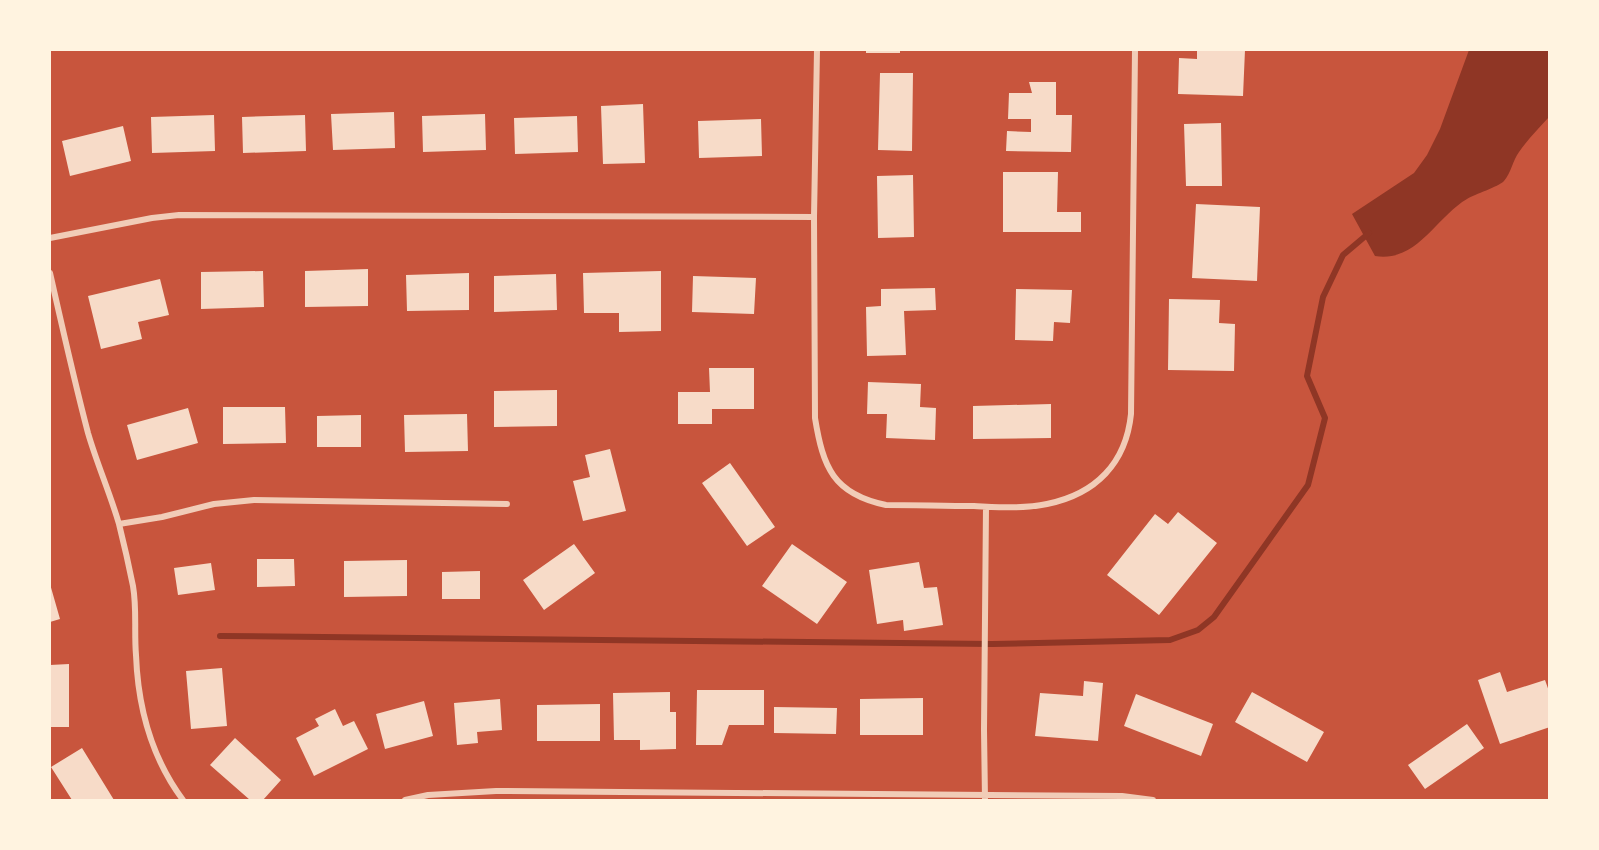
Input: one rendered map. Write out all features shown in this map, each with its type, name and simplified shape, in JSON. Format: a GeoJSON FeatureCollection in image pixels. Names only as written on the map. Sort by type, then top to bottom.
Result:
{"type":"FeatureCollection","features":[{"type":"Feature","properties":{"kind":"street"},"geometry":{"type":"LineString","coordinates":[[817,50],[814,217],[815,418],[824,460],[830,471],[849,491],[873,502],[886,505],[986,507],[1047,505],[1078,494],[1096,484],[1106,474],[1114,464],[1126,440],[1131,414],[1135,50]]}},
{"type":"Feature","properties":{"kind":"street"},"geometry":{"type":"LineString","coordinates":[[50,238],[179,215],[814,217]]}},
{"type":"Feature","properties":{"kind":"street"},"geometry":{"type":"LineString","coordinates":[[50,273],[89,434],[119,524],[133,588],[140,696],[148,735],[170,784],[183,801]]}},
{"type":"Feature","properties":{"kind":"street"},"geometry":{"type":"LineString","coordinates":[[119,524],[162,517],[214,504],[254,500],[507,504]]}},
{"type":"Feature","properties":{"kind":"street"},"geometry":{"type":"LineString","coordinates":[[985,798],[986,507]]}},
{"type":"Feature","properties":{"kind":"street"},"geometry":{"type":"LineString","coordinates":[[405,801],[428,795],[496,791],[985,798],[1122,796],[1153,801]]}},
{"type":"Feature","properties":{"kind":"shaded area"},"geometry":{"type":"Polygon","coordinates":[[[1469,50],[1549,50],[1549,117],[1519,152],[1504,181],[1467,199],[1425,237],[1403,253],[1375,256],[1352,214],[1414,173],[1427,155],[1440,129],[1469,50]]]}},
{"type":"Feature","properties":{"kind":"building"},"geometry":{"type":"Polygon","coordinates":[[[866,50],[900,50],[900,53],[866,53],[866,50]]]}},
{"type":"Feature","properties":{"kind":"building"},"geometry":{"type":"Polygon","coordinates":[[[1197,50],[1245,50],[1243,96],[1178,94],[1179,58],[1197,59],[1197,50]]]}},
{"type":"Feature","properties":{"kind":"building"},"geometry":{"type":"Polygon","coordinates":[[[880,73],[913,73],[912,151],[878,150],[880,73]]]}},
{"type":"Feature","properties":{"kind":"building"},"geometry":{"type":"Polygon","coordinates":[[[1029,82],[1056,82],[1056,115],[1072,115],[1071,152],[1006,151],[1007,131],[1031,132],[1031,119],[1008,119],[1009,93],[1032,93],[1029,82]]]}},
{"type":"Feature","properties":{"kind":"building"},"geometry":{"type":"Polygon","coordinates":[[[643,104],[645,163],[603,164],[601,106],[643,104]]]}},
{"type":"Feature","properties":{"kind":"building"},"geometry":{"type":"Polygon","coordinates":[[[394,112],[395,148],[333,150],[331,114],[394,112]]]}},
{"type":"Feature","properties":{"kind":"building"},"geometry":{"type":"Polygon","coordinates":[[[485,114],[486,150],[423,152],[422,116],[485,114]]]}},
{"type":"Feature","properties":{"kind":"building"},"geometry":{"type":"Polygon","coordinates":[[[214,115],[215,151],[152,153],[151,117],[214,115]]]}},
{"type":"Feature","properties":{"kind":"building"},"geometry":{"type":"Polygon","coordinates":[[[305,115],[306,151],[243,153],[242,117],[305,115]]]}},
{"type":"Feature","properties":{"kind":"building"},"geometry":{"type":"Polygon","coordinates":[[[577,116],[578,152],[515,154],[514,118],[577,116]]]}},
{"type":"Feature","properties":{"kind":"building"},"geometry":{"type":"Polygon","coordinates":[[[761,119],[762,156],[699,158],[698,121],[761,119]]]}},
{"type":"Feature","properties":{"kind":"building"},"geometry":{"type":"Polygon","coordinates":[[[1221,123],[1222,186],[1186,186],[1184,124],[1221,123]]]}},
{"type":"Feature","properties":{"kind":"building"},"geometry":{"type":"Polygon","coordinates":[[[123,126],[131,161],[70,176],[62,141],[123,126]]]}},
{"type":"Feature","properties":{"kind":"building"},"geometry":{"type":"Polygon","coordinates":[[[1003,172],[1058,172],[1057,212],[1081,212],[1081,232],[1003,232],[1003,172]]]}},
{"type":"Feature","properties":{"kind":"building"},"geometry":{"type":"Polygon","coordinates":[[[913,175],[914,237],[878,238],[877,176],[913,175]]]}},
{"type":"Feature","properties":{"kind":"building"},"geometry":{"type":"Polygon","coordinates":[[[1196,204],[1260,207],[1257,281],[1192,278],[1196,204]]]}},
{"type":"Feature","properties":{"kind":"building"},"geometry":{"type":"Polygon","coordinates":[[[368,269],[368,306],[305,307],[305,271],[368,269]]]}},
{"type":"Feature","properties":{"kind":"building"},"geometry":{"type":"Polygon","coordinates":[[[263,271],[264,307],[201,309],[201,272],[263,271]]]}},
{"type":"Feature","properties":{"kind":"building"},"geometry":{"type":"Polygon","coordinates":[[[661,271],[661,331],[619,332],[619,313],[584,313],[583,273],[661,271]]]}},
{"type":"Feature","properties":{"kind":"building"},"geometry":{"type":"Polygon","coordinates":[[[469,273],[469,310],[407,311],[406,275],[469,273]]]}},
{"type":"Feature","properties":{"kind":"building"},"geometry":{"type":"Polygon","coordinates":[[[556,274],[557,310],[494,312],[494,276],[556,274]]]}},
{"type":"Feature","properties":{"kind":"building"},"geometry":{"type":"Polygon","coordinates":[[[693,276],[756,278],[754,314],[692,312],[693,276]]]}},
{"type":"Feature","properties":{"kind":"building"},"geometry":{"type":"Polygon","coordinates":[[[160,279],[169,315],[138,322],[142,339],[101,349],[88,296],[160,279]]]}},
{"type":"Feature","properties":{"kind":"building"},"geometry":{"type":"Polygon","coordinates":[[[935,288],[936,310],[904,311],[906,355],[867,356],[866,307],[881,306],[881,289],[935,288]]]}},
{"type":"Feature","properties":{"kind":"building"},"geometry":{"type":"Polygon","coordinates":[[[1016,289],[1072,290],[1070,323],[1054,322],[1053,341],[1015,340],[1016,289]]]}},
{"type":"Feature","properties":{"kind":"building"},"geometry":{"type":"Polygon","coordinates":[[[1169,299],[1220,300],[1219,323],[1235,324],[1234,371],[1168,370],[1169,299]]]}},
{"type":"Feature","properties":{"kind":"building"},"geometry":{"type":"Polygon","coordinates":[[[709,368],[754,368],[754,409],[712,409],[712,424],[678,424],[678,392],[710,392],[709,368]]]}},
{"type":"Feature","properties":{"kind":"building"},"geometry":{"type":"Polygon","coordinates":[[[868,382],[921,384],[920,407],[936,408],[935,440],[886,438],[887,414],[867,414],[868,382]]]}},
{"type":"Feature","properties":{"kind":"building"},"geometry":{"type":"Polygon","coordinates":[[[557,390],[557,426],[494,427],[494,391],[557,390]]]}},
{"type":"Feature","properties":{"kind":"building"},"geometry":{"type":"Polygon","coordinates":[[[1051,404],[1051,438],[973,439],[973,406],[1051,404]]]}},
{"type":"Feature","properties":{"kind":"building"},"geometry":{"type":"Polygon","coordinates":[[[223,407],[285,407],[286,443],[223,444],[223,407]]]}},
{"type":"Feature","properties":{"kind":"building"},"geometry":{"type":"Polygon","coordinates":[[[188,408],[198,443],[137,460],[127,425],[188,408]]]}},
{"type":"Feature","properties":{"kind":"building"},"geometry":{"type":"Polygon","coordinates":[[[467,414],[468,451],[405,452],[404,415],[467,414]]]}},
{"type":"Feature","properties":{"kind":"building"},"geometry":{"type":"Polygon","coordinates":[[[361,415],[361,447],[317,447],[317,416],[361,415]]]}},
{"type":"Feature","properties":{"kind":"building"},"geometry":{"type":"Polygon","coordinates":[[[610,449],[626,511],[583,521],[573,481],[590,477],[585,455],[610,449]]]}},
{"type":"Feature","properties":{"kind":"building"},"geometry":{"type":"Polygon","coordinates":[[[730,463],[775,527],[747,546],[702,483],[730,463]]]}},
{"type":"Feature","properties":{"kind":"building"},"geometry":{"type":"Polygon","coordinates":[[[1178,512],[1217,543],[1159,615],[1107,575],[1155,514],[1168,524],[1178,512]]]}},
{"type":"Feature","properties":{"kind":"building"},"geometry":{"type":"Polygon","coordinates":[[[574,544],[595,573],[544,610],[523,580],[574,544]]]}},
{"type":"Feature","properties":{"kind":"building"},"geometry":{"type":"Polygon","coordinates":[[[792,544],[847,582],[817,624],[762,586],[792,544]]]}},
{"type":"Feature","properties":{"kind":"building"},"geometry":{"type":"Polygon","coordinates":[[[257,559],[294,559],[295,586],[257,587],[257,559]]]}},
{"type":"Feature","properties":{"kind":"building"},"geometry":{"type":"Polygon","coordinates":[[[407,560],[407,596],[344,597],[344,561],[407,560]]]}},
{"type":"Feature","properties":{"kind":"building"},"geometry":{"type":"Polygon","coordinates":[[[919,562],[924,588],[937,587],[943,625],[904,631],[903,620],[877,624],[869,570],[919,562]]]}},
{"type":"Feature","properties":{"kind":"building"},"geometry":{"type":"Polygon","coordinates":[[[211,563],[215,590],[178,595],[174,568],[211,563]]]}},
{"type":"Feature","properties":{"kind":"building"},"geometry":{"type":"Polygon","coordinates":[[[480,571],[480,599],[442,599],[442,572],[480,571]]]}},
{"type":"Feature","properties":{"kind":"building"},"geometry":{"type":"Polygon","coordinates":[[[50,584],[60,619],[50,622],[50,584]]]}},
{"type":"Feature","properties":{"kind":"building"},"geometry":{"type":"Polygon","coordinates":[[[69,664],[69,727],[50,727],[50,665],[69,664]]]}},
{"type":"Feature","properties":{"kind":"building"},"geometry":{"type":"Polygon","coordinates":[[[222,668],[227,726],[191,729],[186,671],[222,668]]]}},
{"type":"Feature","properties":{"kind":"building"},"geometry":{"type":"Polygon","coordinates":[[[1500,672],[1507,692],[1545,680],[1550,694],[1550,727],[1500,744],[1478,680],[1500,672]]]}},
{"type":"Feature","properties":{"kind":"building"},"geometry":{"type":"Polygon","coordinates":[[[1084,681],[1103,683],[1098,741],[1035,736],[1040,693],[1083,696],[1084,681]]]}},
{"type":"Feature","properties":{"kind":"building"},"geometry":{"type":"Polygon","coordinates":[[[697,690],[764,690],[764,725],[729,725],[722,745],[696,745],[697,690]]]}},
{"type":"Feature","properties":{"kind":"building"},"geometry":{"type":"Polygon","coordinates":[[[670,692],[670,712],[676,712],[676,749],[640,750],[640,740],[614,740],[613,693],[670,692]]]}},
{"type":"Feature","properties":{"kind":"building"},"geometry":{"type":"Polygon","coordinates":[[[1252,692],[1324,732],[1307,762],[1235,722],[1252,692]]]}},
{"type":"Feature","properties":{"kind":"building"},"geometry":{"type":"Polygon","coordinates":[[[1136,694],[1213,724],[1201,756],[1124,726],[1136,694]]]}},
{"type":"Feature","properties":{"kind":"building"},"geometry":{"type":"Polygon","coordinates":[[[923,698],[923,735],[860,735],[860,699],[923,698]]]}},
{"type":"Feature","properties":{"kind":"building"},"geometry":{"type":"Polygon","coordinates":[[[500,699],[502,730],[477,732],[478,743],[457,745],[454,703],[500,699]]]}},
{"type":"Feature","properties":{"kind":"building"},"geometry":{"type":"Polygon","coordinates":[[[424,701],[433,736],[385,749],[376,714],[424,701]]]}},
{"type":"Feature","properties":{"kind":"building"},"geometry":{"type":"Polygon","coordinates":[[[600,704],[600,741],[537,741],[537,705],[600,704]]]}},
{"type":"Feature","properties":{"kind":"building"},"geometry":{"type":"Polygon","coordinates":[[[774,707],[837,708],[836,734],[774,733],[774,707]]]}},
{"type":"Feature","properties":{"kind":"building"},"geometry":{"type":"Polygon","coordinates":[[[335,709],[343,726],[354,721],[368,749],[314,776],[296,738],[319,726],[315,719],[335,709]]]}},
{"type":"Feature","properties":{"kind":"building"},"geometry":{"type":"Polygon","coordinates":[[[1467,724],[1484,748],[1425,789],[1408,765],[1467,724]]]}},
{"type":"Feature","properties":{"kind":"building"},"geometry":{"type":"Polygon","coordinates":[[[235,738],[281,780],[263,800],[250,800],[210,765],[235,738]]]}},
{"type":"Feature","properties":{"kind":"building"},"geometry":{"type":"Polygon","coordinates":[[[82,748],[114,800],[72,800],[51,767],[82,748]]]}},
{"type":"Feature","properties":{"kind":"waterway"},"geometry":{"type":"LineString","coordinates":[[220,636],[992,644],[1170,640],[1198,630],[1214,617],[1308,485],[1325,418],[1307,376],[1323,297],[1343,255],[1369,233]]}}]}
